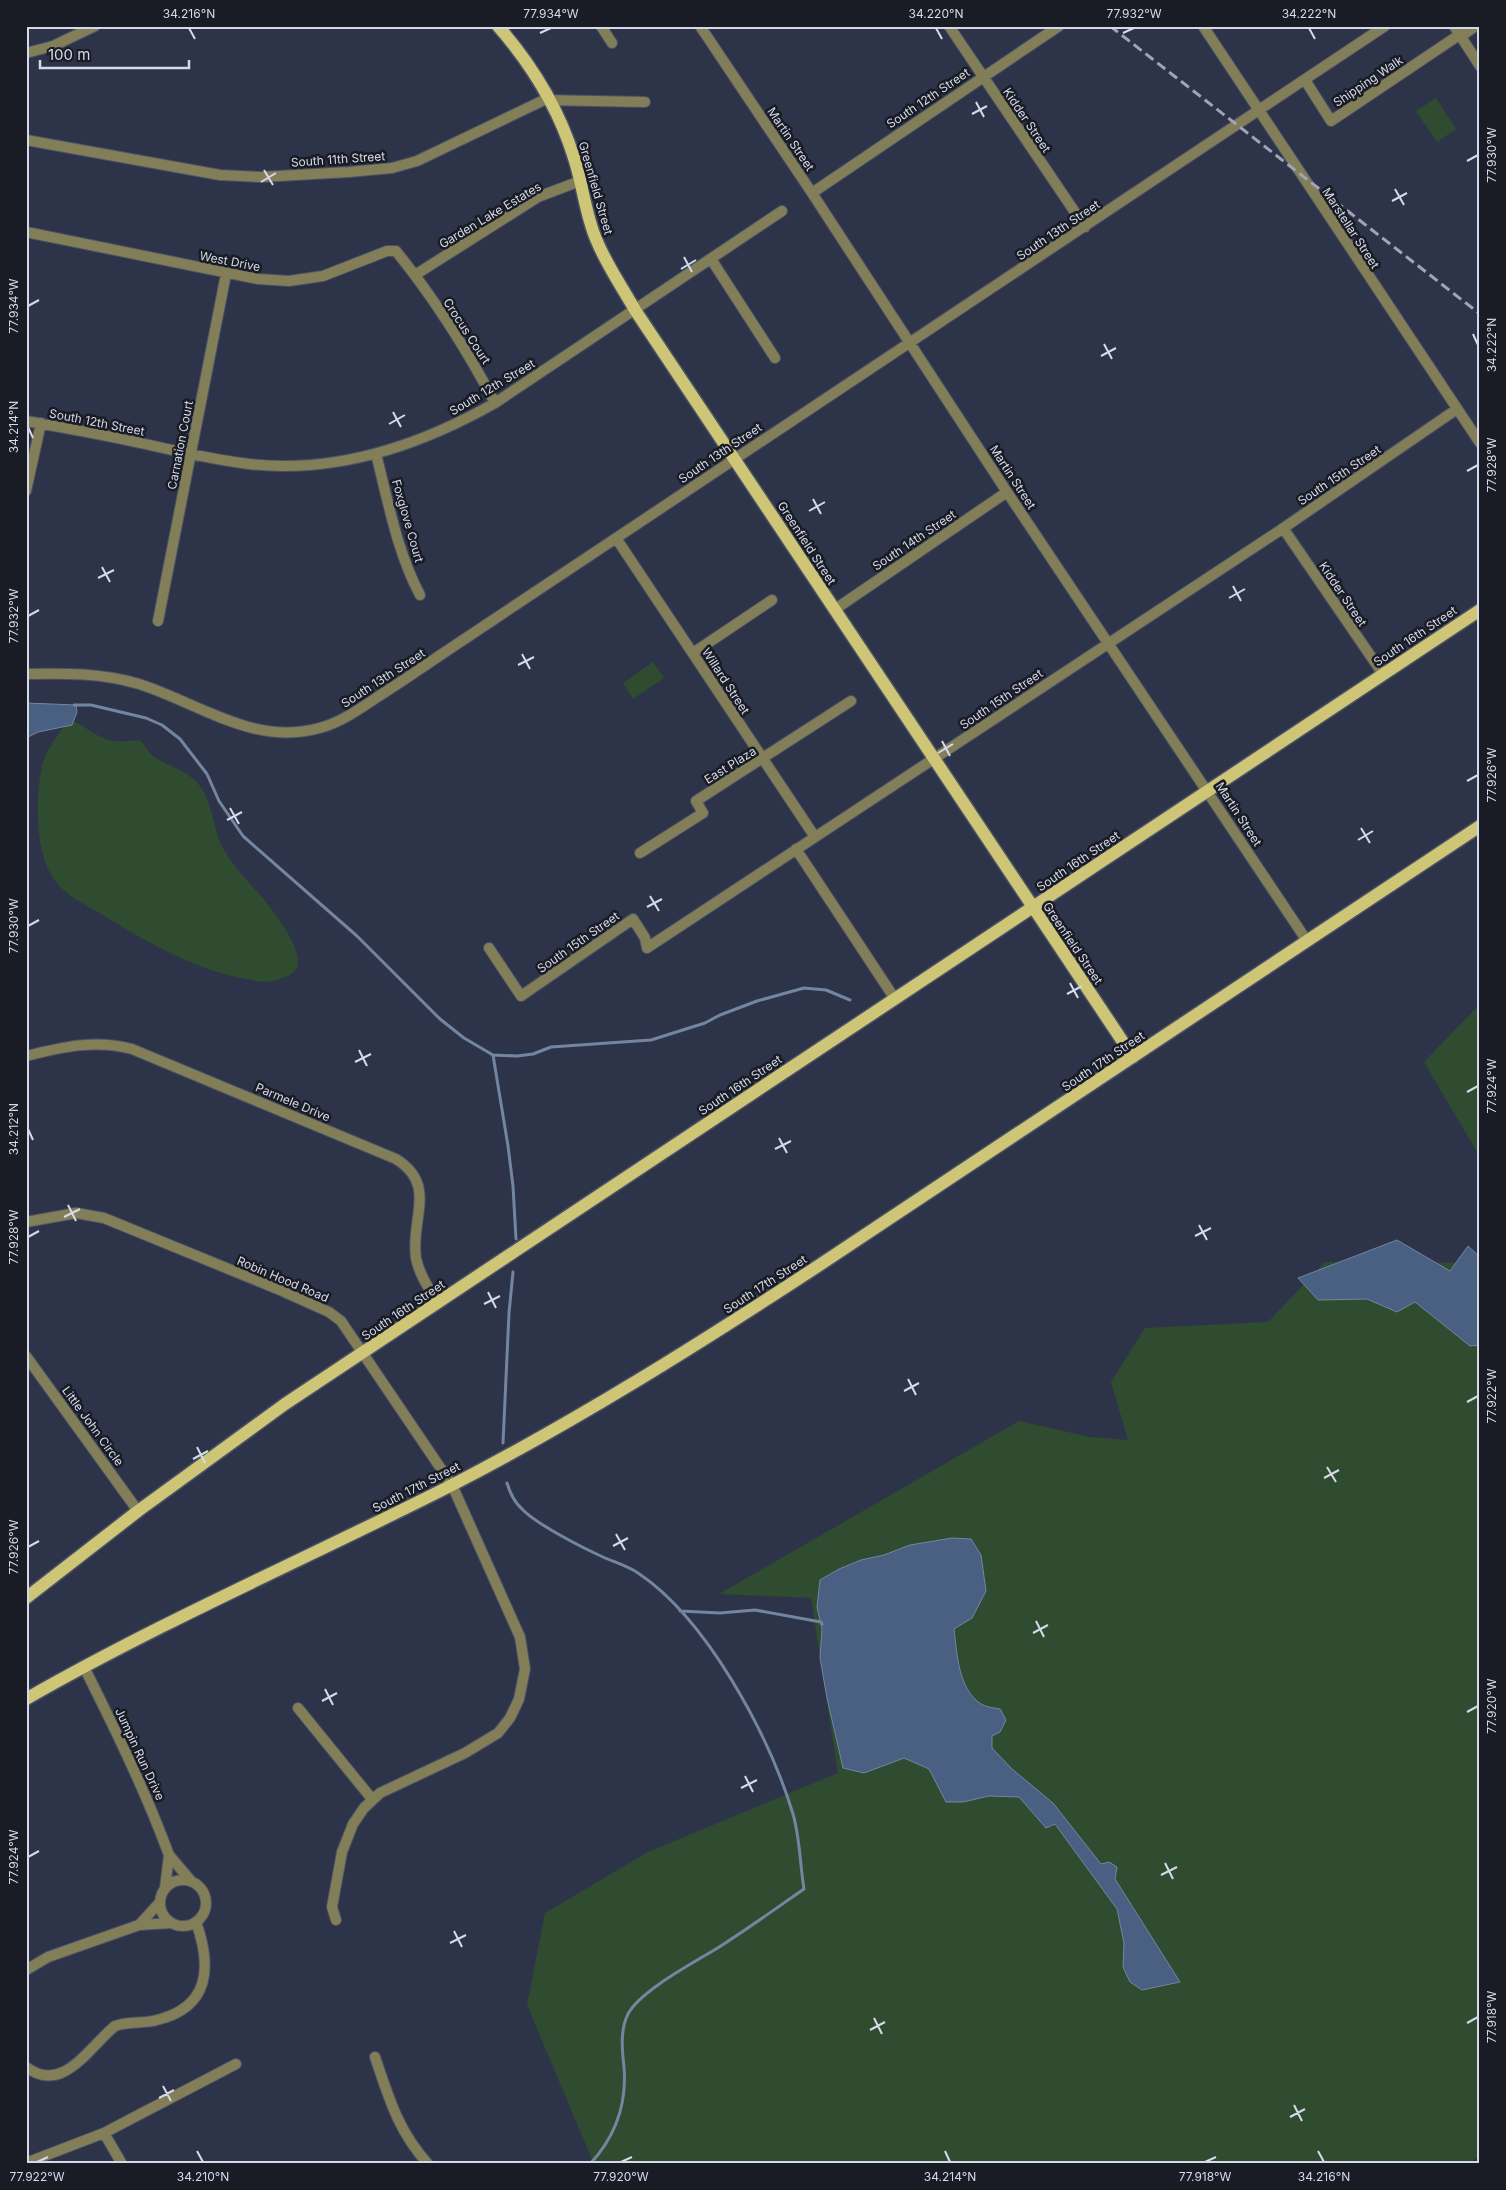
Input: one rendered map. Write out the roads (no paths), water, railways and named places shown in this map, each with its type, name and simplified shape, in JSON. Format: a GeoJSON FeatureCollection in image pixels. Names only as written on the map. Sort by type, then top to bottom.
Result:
{"type":"FeatureCollection","features":[{"type":"Feature","properties":{"kind":"main road","name":"Greenfield Street"},"geometry":{"type":"LineString","coordinates":[[498,26],[525,59],[563,125],[580,182],[587,217],[597,242],[635,310],[1133,1057]]}},
{"type":"Feature","properties":{"kind":"main road","name":"South 16th Street"},"geometry":{"type":"LineString","coordinates":[[26,1598],[138,1511],[285,1404],[1480,610]]}},
{"type":"Feature","properties":{"kind":"main road","name":"South 17th Street"},"geometry":{"type":"LineString","coordinates":[[26,1699],[84,1667],[452,1484],[548,1434],[707,1338],[1480,826]]}},
{"type":"Feature","properties":{"kind":"street"},"geometry":{"type":"LineString","coordinates":[[26,53],[53,46],[95,26]]}},
{"type":"Feature","properties":{"kind":"street"},"geometry":{"type":"LineString","coordinates":[[601,26],[612,43]]}},
{"type":"Feature","properties":{"kind":"street","name":"Martin Street"},"geometry":{"type":"LineString","coordinates":[[700,26],[812,192],[1007,492],[1209,791],[1307,941]]}},
{"type":"Feature","properties":{"kind":"street","name":"Kidder Street"},"geometry":{"type":"LineString","coordinates":[[949,26],[1086,227]]}},
{"type":"Feature","properties":{"kind":"street","name":"South 12th Street"},"geometry":{"type":"LineString","coordinates":[[812,192],[1060,26]]}},
{"type":"Feature","properties":{"kind":"street","name":"Marstellar Street"},"geometry":{"type":"LineString","coordinates":[[1203,26],[1480,443]]}},
{"type":"Feature","properties":{"kind":"street","name":"South 13th Street"},"geometry":{"type":"LineString","coordinates":[[26,674],[71,673],[97,675],[138,684],[222,718],[264,731],[296,732],[321,728],[355,712],[1086,227],[1385,26]]}},
{"type":"Feature","properties":{"kind":"street","name":"Shipping Walk"},"geometry":{"type":"LineString","coordinates":[[1305,80],[1331,121],[1458,32],[1476,26]]}},
{"type":"Feature","properties":{"kind":"street"},"geometry":{"type":"LineString","coordinates":[[1458,32],[1480,66]]}},
{"type":"Feature","properties":{"kind":"street"},"geometry":{"type":"LineString","coordinates":[[550,100],[645,102]]}},
{"type":"Feature","properties":{"kind":"street","name":"South 11th Street"},"geometry":{"type":"LineString","coordinates":[[26,140],[220,175],[261,177],[349,172],[392,168],[417,161],[528,106],[550,100]]}},
{"type":"Feature","properties":{"kind":"street","name":"Garden Lake Estates"},"geometry":{"type":"LineString","coordinates":[[415,275],[538,197],[580,182]]}},
{"type":"Feature","properties":{"kind":"street","name":"South 12th Street"},"geometry":{"type":"LineString","coordinates":[[26,421],[251,464],[325,463],[376,454],[431,436],[495,402],[782,211]]}},
{"type":"Feature","properties":{"kind":"street","name":"West Drive"},"geometry":{"type":"LineString","coordinates":[[26,232],[258,279],[298,280],[334,273],[392,250],[396,251],[415,275]]}},
{"type":"Feature","properties":{"kind":"street"},"geometry":{"type":"LineString","coordinates":[[711,259],[775,358]]}},
{"type":"Feature","properties":{"kind":"street","name":"Carnation Court"},"geometry":{"type":"LineString","coordinates":[[158,621],[226,274]]}},
{"type":"Feature","properties":{"kind":"street","name":"Crocus Court"},"geometry":{"type":"LineString","coordinates":[[415,275],[479,372],[495,402]]}},
{"type":"Feature","properties":{"kind":"street","name":"South 15th Street"},"geometry":{"type":"LineString","coordinates":[[489,948],[521,996],[633,919],[644,938],[646,948],[1283,528],[1457,409]]}},
{"type":"Feature","properties":{"kind":"street"},"geometry":{"type":"LineString","coordinates":[[26,491],[41,423]]}},
{"type":"Feature","properties":{"kind":"street","name":"Foxglove Court"},"geometry":{"type":"LineString","coordinates":[[376,454],[402,550],[420,595]]}},
{"type":"Feature","properties":{"kind":"street","name":"South 14th Street"},"geometry":{"type":"LineString","coordinates":[[834,610],[1007,492]]}},
{"type":"Feature","properties":{"kind":"street","name":"Kidder Street"},"geometry":{"type":"LineString","coordinates":[[1283,528],[1382,674]]}},
{"type":"Feature","properties":{"kind":"street","name":"Willard Street"},"geometry":{"type":"LineString","coordinates":[[616,538],[816,837]]}},
{"type":"Feature","properties":{"kind":"street"},"geometry":{"type":"LineString","coordinates":[[693,652],[772,600]]}},
{"type":"Feature","properties":{"kind":"street","name":"East Plaza"},"geometry":{"type":"LineString","coordinates":[[640,853],[703,813],[696,801],[851,701]]}},
{"type":"Feature","properties":{"kind":"street"},"geometry":{"type":"LineString","coordinates":[[796,849],[895,999]]}},
{"type":"Feature","properties":{"kind":"street","name":"Parmele Drive"},"geometry":{"type":"LineString","coordinates":[[26,1056],[85,1044],[106,1044],[132,1049],[400,1161],[412,1171],[420,1188],[416,1257],[423,1277],[438,1303]]}},
{"type":"Feature","properties":{"kind":"street","name":"Robin Hood Road"},"geometry":{"type":"LineString","coordinates":[[26,1222],[76,1213],[85,1213],[112,1221],[329,1312],[341,1321],[452,1484],[520,1637],[526,1669],[524,1684],[510,1718],[498,1732],[465,1753],[380,1793],[372,1799]]}},
{"type":"Feature","properties":{"kind":"street","name":"Little John Circle"},"geometry":{"type":"LineString","coordinates":[[26,1356],[138,1511]]}},
{"type":"Feature","properties":{"kind":"street","name":"Jumpin Run Drive"},"geometry":{"type":"LineString","coordinates":[[26,1970],[48,1957],[139,1925],[172,1923],[184,1926],[196,1922],[204,1913],[206,1901],[202,1890],[191,1881],[169,1855],[151,1806],[127,1752],[84,1667]]}},
{"type":"Feature","properties":{"kind":"street"},"geometry":{"type":"LineString","coordinates":[[298,1708],[372,1799],[353,1824],[342,1852],[332,1907],[336,1920]]}},
{"type":"Feature","properties":{"kind":"street","name":"Jumpin Run Drive"},"geometry":{"type":"LineString","coordinates":[[139,1925],[160,1902],[165,1888],[169,1855]]}},
{"type":"Feature","properties":{"kind":"street"},"geometry":{"type":"LineString","coordinates":[[165,1888],[176,1880],[191,1881]]}},
{"type":"Feature","properties":{"kind":"street"},"geometry":{"type":"LineString","coordinates":[[160,1902],[163,1915],[172,1923]]}},
{"type":"Feature","properties":{"kind":"street"},"geometry":{"type":"LineString","coordinates":[[26,2067],[42,2075],[55,2076],[63,2073],[74,2066],[115,2026],[157,2021],[179,2012],[192,2004],[200,1992],[204,1972],[202,1947],[196,1922]]}},
{"type":"Feature","properties":{"kind":"street"},"geometry":{"type":"LineString","coordinates":[[375,2057],[397,2122],[428,2164]]}},
{"type":"Feature","properties":{"kind":"street"},"geometry":{"type":"LineString","coordinates":[[31,2161],[104,2132],[236,2064]]}},
{"type":"Feature","properties":{"kind":"street"},"geometry":{"type":"LineString","coordinates":[[104,2132],[122,2164]]}},
{"type":"Feature","properties":{"kind":"water"},"geometry":{"type":"Polygon","coordinates":[[[26,703],[76,705],[77,712],[72,725],[38,732],[26,738],[26,703]]]}},
{"type":"Feature","properties":{"kind":"water"},"geometry":{"type":"Polygon","coordinates":[[[1397,1240],[1450,1271],[1468,1246],[1480,1257],[1480,1345],[1470,1346],[1415,1302],[1397,1312],[1367,1299],[1318,1300],[1298,1278],[1397,1240]]]}},
{"type":"Feature","properties":{"kind":"water"},"geometry":{"type":"Polygon","coordinates":[[[952,1538],[971,1539],[981,1555],[986,1591],[972,1618],[954,1629],[960,1670],[968,1689],[981,1704],[1000,1709],[1006,1720],[1000,1732],[992,1736],[992,1748],[1012,1769],[1053,1803],[1101,1864],[1109,1862],[1117,1867],[1115,1879],[1180,1982],[1142,1990],[1130,1982],[1123,1967],[1124,1943],[1117,1909],[1055,1824],[1046,1828],[1019,1797],[989,1796],[963,1802],[946,1802],[929,1769],[904,1758],[864,1773],[843,1768],[820,1658],[822,1629],[817,1607],[820,1580],[839,1569],[861,1560],[884,1555],[910,1545],[952,1538]]]}},
{"type":"Feature","properties":{"kind":"waterway"},"geometry":{"type":"LineString","coordinates":[[74,705],[91,705],[146,718],[162,725],[180,739],[207,774],[219,801],[243,836],[357,936],[440,1019],[464,1038],[493,1055],[517,1056],[533,1054],[551,1047],[651,1040],[705,1023],[720,1015],[757,1001],[804,988],[826,990],[850,1000]]}},
{"type":"Feature","properties":{"kind":"waterway"},"geometry":{"type":"LineString","coordinates":[[493,1055],[508,1146],[513,1186],[516,1239]]}},
{"type":"Feature","properties":{"kind":"waterway"},"geometry":{"type":"LineString","coordinates":[[503,1443],[509,1313],[513,1272]]}},
{"type":"Feature","properties":{"kind":"waterway"},"geometry":{"type":"LineString","coordinates":[[507,1483],[511,1494],[519,1506],[529,1515],[572,1542],[638,1573],[663,1593],[688,1619],[711,1649],[752,1715],[782,1783],[793,1814],[799,1842],[804,1889],[727,1942],[655,1987],[634,2005],[628,2014],[623,2033],[624,2081],[618,2119],[606,2143],[590,2164]]}},
{"type":"Feature","properties":{"kind":"waterway"},"geometry":{"type":"LineString","coordinates":[[680,1611],[720,1613],[755,1610],[821,1622],[822,1624]]}},
{"type":"Feature","properties":{"kind":"railway"},"geometry":{"type":"LineString","coordinates":[[1110,26],[1480,314]]}}]}
